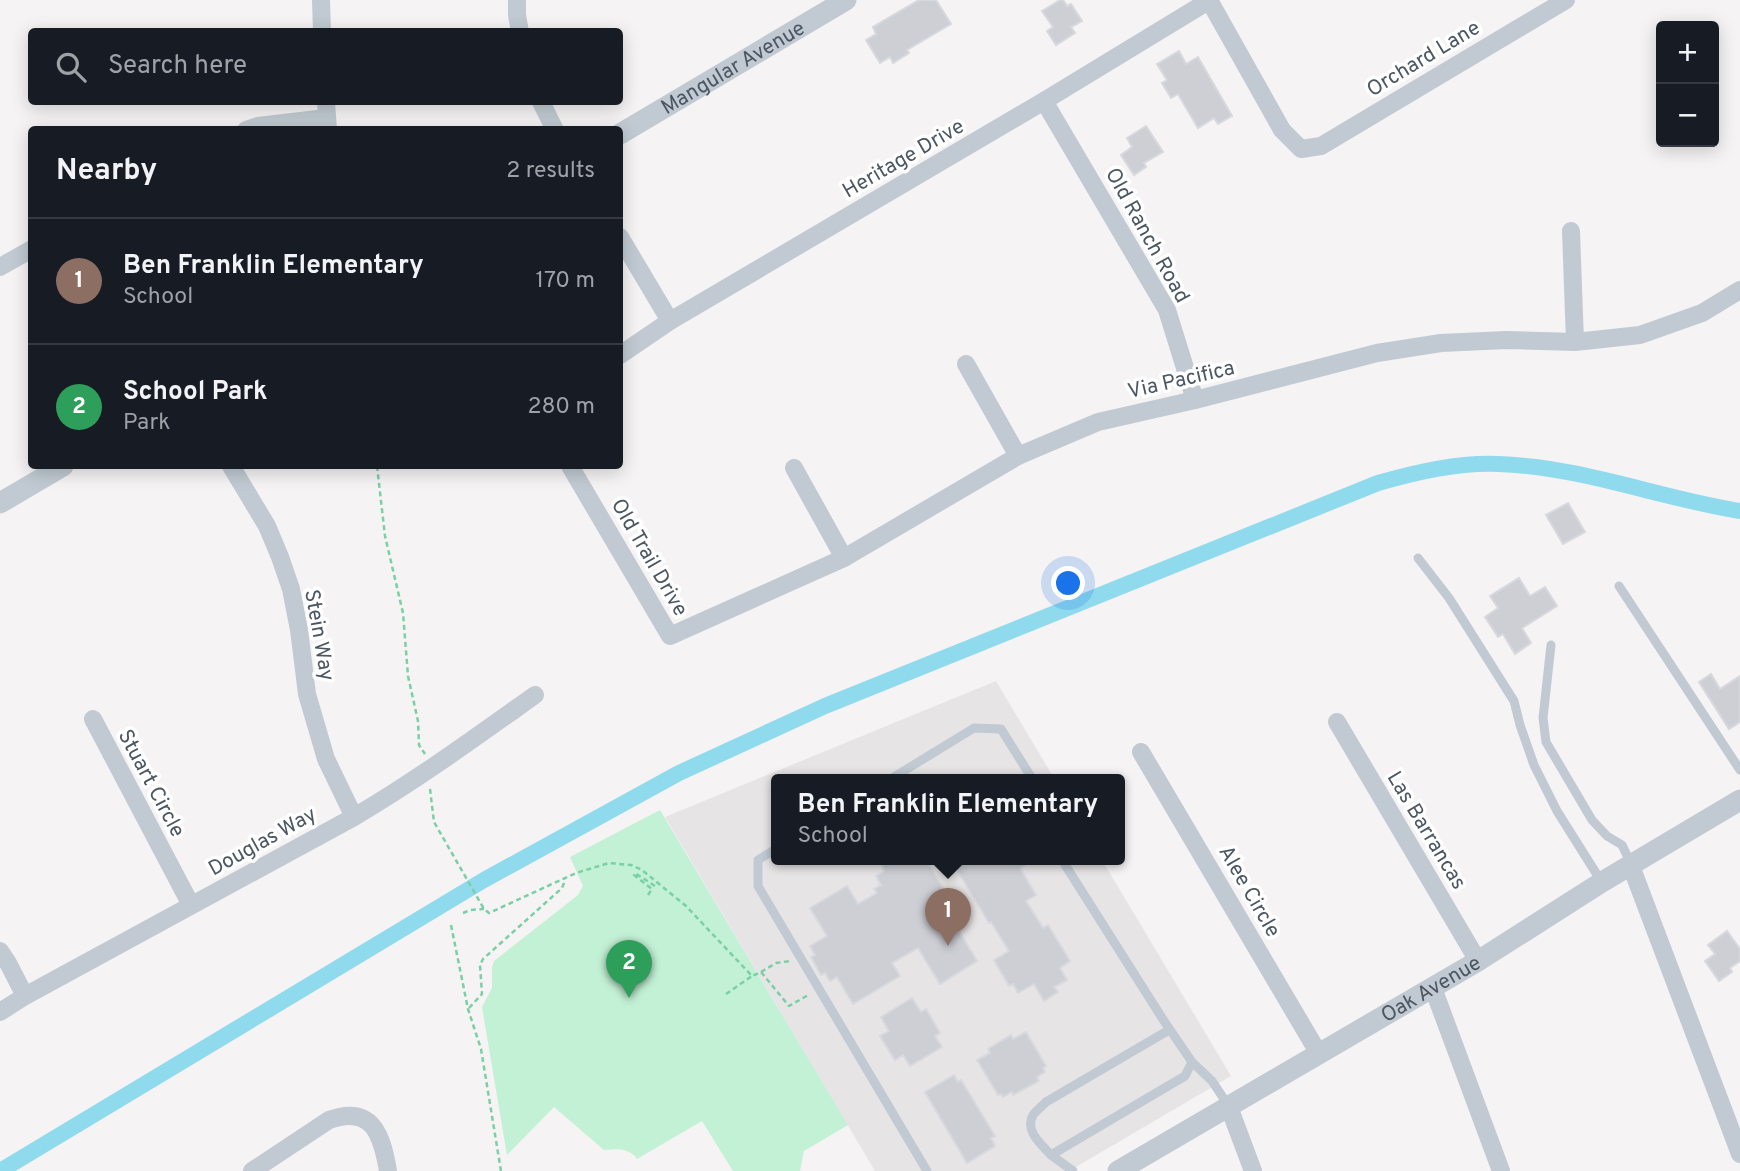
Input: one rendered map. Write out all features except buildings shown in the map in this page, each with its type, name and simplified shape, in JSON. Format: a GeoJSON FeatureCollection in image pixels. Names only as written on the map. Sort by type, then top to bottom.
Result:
{"type":"FeatureCollection","features":[{"type":"Feature","properties":{"kind":"street"},"geometry":{"type":"LineString","coordinates":[[321,0],[322,28]]}},
{"type":"Feature","properties":{"kind":"street"},"geometry":{"type":"LineString","coordinates":[[517,0],[519,28]]}},
{"type":"Feature","properties":{"kind":"street","name":"Mangular Avenue"},"geometry":{"type":"LineString","coordinates":[[623,132],[846,0]]}},
{"type":"Feature","properties":{"kind":"street","name":"Orchard Lane"},"geometry":{"type":"LineString","coordinates":[[1209,0],[1282,130],[1301,149],[1321,146],[1566,0]]}},
{"type":"Feature","properties":{"kind":"street","name":"Heritage Drive"},"geometry":{"type":"LineString","coordinates":[[623,353],[670,321],[1044,101],[1209,0]]}},
{"type":"Feature","properties":{"kind":"street","name":"Old Ranch Road"},"geometry":{"type":"LineString","coordinates":[[1044,101],[1167,310],[1195,400]]}},
{"type":"Feature","properties":{"kind":"street"},"geometry":{"type":"LineString","coordinates":[[542,105],[553,126]]}},
{"type":"Feature","properties":{"kind":"street"},"geometry":{"type":"LineString","coordinates":[[258,126],[326,116]]}},
{"type":"Feature","properties":{"kind":"street"},"geometry":{"type":"LineString","coordinates":[[1571,230],[1575,342]]}},
{"type":"Feature","properties":{"kind":"street"},"geometry":{"type":"LineString","coordinates":[[623,242],[670,321]]}},
{"type":"Feature","properties":{"kind":"street"},"geometry":{"type":"LineString","coordinates":[[0,267],[28,251]]}},
{"type":"Feature","properties":{"kind":"street","name":"Via Pacifica"},"geometry":{"type":"LineString","coordinates":[[670,636],[844,558],[1018,456],[1098,422],[1377,353],[1441,342],[1575,342],[1640,335],[1702,313],[1740,290]]}},
{"type":"Feature","properties":{"kind":"street"},"geometry":{"type":"LineString","coordinates":[[966,364],[1018,456]]}},
{"type":"Feature","properties":{"kind":"street"},"geometry":{"type":"LineString","coordinates":[[794,468],[844,558]]}},
{"type":"Feature","properties":{"kind":"street"},"geometry":{"type":"LineString","coordinates":[[0,503],[58,469]]}},
{"type":"Feature","properties":{"kind":"street","name":"Stein Way"},"geometry":{"type":"LineString","coordinates":[[233,469],[267,526],[280,557],[291,589],[307,694],[326,759],[354,817]]}},
{"type":"Feature","properties":{"kind":"street","name":"Old Trail Drive"},"geometry":{"type":"LineString","coordinates":[[572,469],[670,636]]}},
{"type":"Feature","properties":{"kind":"street","name":"Douglas Way"},"geometry":{"type":"LineString","coordinates":[[0,1012],[354,817],[441,762],[536,695]]}},
{"type":"Feature","properties":{"kind":"street","name":"Stuart Circle"},"geometry":{"type":"LineString","coordinates":[[93,719],[191,905]]}},
{"type":"Feature","properties":{"kind":"street","name":"Las Barrancas"},"geometry":{"type":"LineString","coordinates":[[1337,722],[1478,961]]}},
{"type":"Feature","properties":{"kind":"street","name":"Alee Circle"},"geometry":{"type":"LineString","coordinates":[[1141,752],[1319,1054]]}},
{"type":"Feature","properties":{"kind":"street","name":"Oak Avenue"},"geometry":{"type":"LineString","coordinates":[[1118,1171],[1433,988],[1602,882],[1740,800]]}},
{"type":"Feature","properties":{"kind":"street"},"geometry":{"type":"LineString","coordinates":[[1632,866],[1740,1154]]}},
{"type":"Feature","properties":{"kind":"street"},"geometry":{"type":"LineString","coordinates":[[0,951],[25,996]]}},
{"type":"Feature","properties":{"kind":"street"},"geometry":{"type":"LineString","coordinates":[[1433,988],[1501,1171]]}},
{"type":"Feature","properties":{"kind":"street"},"geometry":{"type":"LineString","coordinates":[[1229,1107],[1253,1171]]}},
{"type":"Feature","properties":{"kind":"street"},"geometry":{"type":"LineString","coordinates":[[251,1171],[329,1119],[340,1116],[363,1119],[373,1126],[384,1145],[388,1171]]}},
{"type":"Feature","properties":{"kind":"lane"},"geometry":{"type":"LineString","coordinates":[[1418,558],[1450,598],[1514,701],[1534,765],[1557,811],[1602,882]]}},
{"type":"Feature","properties":{"kind":"lane"},"geometry":{"type":"LineString","coordinates":[[1619,586],[1740,771]]}},
{"type":"Feature","properties":{"kind":"lane"},"geometry":{"type":"LineString","coordinates":[[1551,645],[1543,718],[1546,742],[1592,820],[1607,836],[1622,845],[1632,866]]}},
{"type":"Feature","properties":{"kind":"lane"},"geometry":{"type":"LineString","coordinates":[[899,774],[974,728],[1001,729],[1028,774]]}},
{"type":"Feature","properties":{"kind":"lane"},"geometry":{"type":"LineString","coordinates":[[771,852],[758,860],[758,886],[926,1171]]}},
{"type":"Feature","properties":{"kind":"lane"},"geometry":{"type":"LineString","coordinates":[[1065,865],[1170,1030],[1192,1062],[1212,1081],[1229,1107]]}},
{"type":"Feature","properties":{"kind":"lane"},"geometry":{"type":"LineString","coordinates":[[1073,1171],[1051,1155],[1032,1134],[1030,1124],[1033,1115],[1046,1102],[1170,1030]]}},
{"type":"Feature","properties":{"kind":"lane"},"geometry":{"type":"LineString","coordinates":[[1051,1155],[1185,1076],[1192,1062]]}},
{"type":"Feature","properties":{"kind":"path"},"geometry":{"type":"LineString","coordinates":[[377,469],[385,536],[402,613],[419,745],[426,756]]}},
{"type":"Feature","properties":{"kind":"path"},"geometry":{"type":"LineString","coordinates":[[429,785],[434,822],[484,909],[489,913],[564,878],[609,863],[631,865],[642,870],[686,906],[752,976]]}},
{"type":"Feature","properties":{"kind":"path"},"geometry":{"type":"LineString","coordinates":[[648,895],[652,889],[634,875],[635,873],[655,886],[658,883]]}},
{"type":"Feature","properties":{"kind":"path"},"geometry":{"type":"LineString","coordinates":[[468,1009],[482,994],[480,965],[483,959],[562,888],[564,878]]}},
{"type":"Feature","properties":{"kind":"path"},"geometry":{"type":"LineString","coordinates":[[463,913],[484,909]]}},
{"type":"Feature","properties":{"kind":"path"},"geometry":{"type":"LineString","coordinates":[[452,925],[468,1009],[481,1049],[501,1171]]}},
{"type":"Feature","properties":{"kind":"path"},"geometry":{"type":"LineString","coordinates":[[726,994],[776,963],[801,959]]}},
{"type":"Feature","properties":{"kind":"path"},"geometry":{"type":"LineString","coordinates":[[761,972],[789,1006],[818,988]]}},
{"type":"Feature","properties":{"kind":"shaded area"},"geometry":{"type":"Polygon","coordinates":[[[996,681],[1051,774],[771,774],[771,865],[1105,865],[1231,1076],[1069,1171],[875,1171],[665,817],[996,681]]]}},
{"type":"Feature","properties":{"kind":"green space"},"geometry":{"type":"Polygon","coordinates":[[[660,810],[848,1125],[804,1151],[800,1171],[733,1171],[702,1121],[637,1159],[626,1151],[604,1150],[554,1107],[507,1155],[482,1007],[492,988],[494,961],[578,895],[583,886],[570,857],[660,810]]]}},
{"type":"Feature","properties":{"kind":"waterway"},"geometry":{"type":"LineString","coordinates":[[0,1171],[484,880],[679,773],[825,706],[1378,483],[1453,466],[1530,466],[1740,511]]}},
{"type":"Feature","properties":{"kind":"place","name":"Ben Franklin Elementary"},"geometry":{"type":"Point","coordinates":[948,946]}},
{"type":"Feature","properties":{"kind":"place","name":"School Park"},"geometry":{"type":"Point","coordinates":[629,998]}}]}
